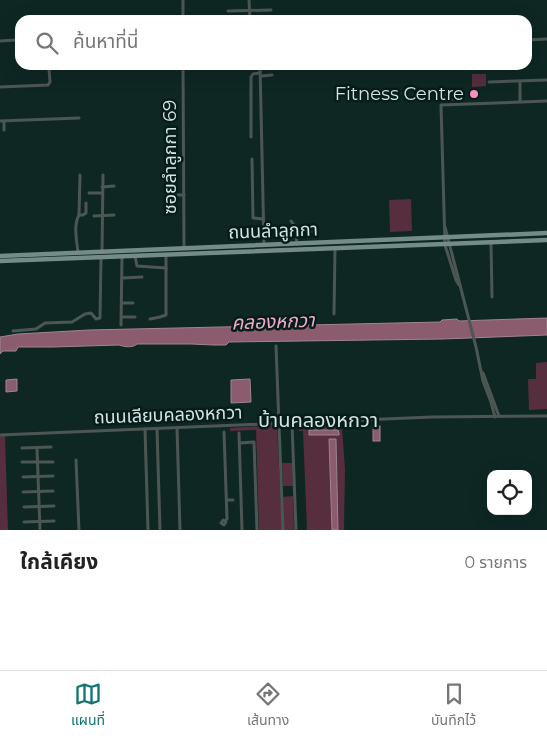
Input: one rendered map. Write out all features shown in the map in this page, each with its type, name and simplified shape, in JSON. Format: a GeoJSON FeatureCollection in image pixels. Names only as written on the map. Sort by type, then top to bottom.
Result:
{"type":"FeatureCollection","features":[{"type":"Feature","properties":{"kind":"main road","name":"ถนนลำลูกกา"},"geometry":{"type":"LineString","coordinates":[[0,256],[78,253],[122,257],[184,249],[547,233]]}},
{"type":"Feature","properties":{"kind":"main road","name":"ถนนลำลูกกา"},"geometry":{"type":"LineString","coordinates":[[0,261],[151,253],[166,255],[547,240]]}},
{"type":"Feature","properties":{"kind":"street"},"geometry":{"type":"LineString","coordinates":[[183,0],[183,15]]}},
{"type":"Feature","properties":{"kind":"street"},"geometry":{"type":"LineString","coordinates":[[249,0],[250,15]]}},
{"type":"Feature","properties":{"kind":"street"},"geometry":{"type":"LineString","coordinates":[[228,11],[271,10]]}},
{"type":"Feature","properties":{"kind":"street"},"geometry":{"type":"LineString","coordinates":[[532,40],[547,39]]}},
{"type":"Feature","properties":{"kind":"street"},"geometry":{"type":"LineString","coordinates":[[0,41],[15,40]]}},
{"type":"Feature","properties":{"kind":"street"},"geometry":{"type":"LineString","coordinates":[[0,87],[48,85],[50,82],[49,70]]}},
{"type":"Feature","properties":{"kind":"street","name":"ซอยลำลูกกา 69"},"geometry":{"type":"LineString","coordinates":[[183,70],[184,249]]}},
{"type":"Feature","properties":{"kind":"street"},"geometry":{"type":"LineString","coordinates":[[260,70],[264,245]]}},
{"type":"Feature","properties":{"kind":"street"},"geometry":{"type":"LineString","coordinates":[[251,137],[251,76],[253,74],[272,75]]}},
{"type":"Feature","properties":{"kind":"street"},"geometry":{"type":"LineString","coordinates":[[489,82],[547,80]]}},
{"type":"Feature","properties":{"kind":"street"},"geometry":{"type":"LineString","coordinates":[[520,81],[520,101]]}},
{"type":"Feature","properties":{"kind":"street"},"geometry":{"type":"LineString","coordinates":[[497,416],[483,381],[476,347],[447,245],[441,105],[547,100]]}},
{"type":"Feature","properties":{"kind":"street"},"geometry":{"type":"LineString","coordinates":[[4,130],[2,121],[79,118]]}},
{"type":"Feature","properties":{"kind":"street"},"geometry":{"type":"LineString","coordinates":[[252,159],[253,218],[263,219]]}},
{"type":"Feature","properties":{"kind":"street"},"geometry":{"type":"LineString","coordinates":[[78,253],[76,219],[79,215],[80,175]]}},
{"type":"Feature","properties":{"kind":"street"},"geometry":{"type":"LineString","coordinates":[[13,331],[36,329],[45,323],[72,322],[85,314],[91,313],[96,319],[100,318],[102,175]]}},
{"type":"Feature","properties":{"kind":"street"},"geometry":{"type":"LineString","coordinates":[[102,187],[114,186]]}},
{"type":"Feature","properties":{"kind":"street"},"geometry":{"type":"LineString","coordinates":[[89,193],[102,193]]}},
{"type":"Feature","properties":{"kind":"street"},"geometry":{"type":"LineString","coordinates":[[171,195],[184,195]]}},
{"type":"Feature","properties":{"kind":"street"},"geometry":{"type":"LineString","coordinates":[[79,215],[85,214],[86,203]]}},
{"type":"Feature","properties":{"kind":"street"},"geometry":{"type":"LineString","coordinates":[[94,216],[114,215]]}},
{"type":"Feature","properties":{"kind":"street"},"geometry":{"type":"LineString","coordinates":[[291,221],[295,226],[297,244]]}},
{"type":"Feature","properties":{"kind":"street"},"geometry":{"type":"LineString","coordinates":[[296,234],[315,231]]}},
{"type":"Feature","properties":{"kind":"street"},"geometry":{"type":"LineString","coordinates":[[491,243],[492,296]]}},
{"type":"Feature","properties":{"kind":"street"},"geometry":{"type":"LineString","coordinates":[[334,249],[334,314]]}},
{"type":"Feature","properties":{"kind":"street"},"geometry":{"type":"LineString","coordinates":[[150,319],[166,315],[166,255]]}},
{"type":"Feature","properties":{"kind":"street"},"geometry":{"type":"LineString","coordinates":[[135,256],[137,266],[166,268]]}},
{"type":"Feature","properties":{"kind":"street"},"geometry":{"type":"LineString","coordinates":[[122,257],[123,303],[125,308],[123,318],[135,317]]}},
{"type":"Feature","properties":{"kind":"street"},"geometry":{"type":"LineString","coordinates":[[121,325],[122,257]]}},
{"type":"Feature","properties":{"kind":"street"},"geometry":{"type":"LineString","coordinates":[[123,278],[142,277]]}},
{"type":"Feature","properties":{"kind":"street"},"geometry":{"type":"LineString","coordinates":[[123,303],[133,303]]}},
{"type":"Feature","properties":{"kind":"street"},"geometry":{"type":"LineString","coordinates":[[276,346],[283,530]]}},
{"type":"Feature","properties":{"kind":"street","name":"ถนนเลียบคลองหกวา"},"geometry":{"type":"LineString","coordinates":[[0,435],[432,417],[547,416]]}},
{"type":"Feature","properties":{"kind":"street"},"geometry":{"type":"LineString","coordinates":[[292,424],[296,530]]}},
{"type":"Feature","properties":{"kind":"street"},"geometry":{"type":"LineString","coordinates":[[177,428],[180,530]]}},
{"type":"Feature","properties":{"kind":"street"},"geometry":{"type":"LineString","coordinates":[[145,429],[148,530]]}},
{"type":"Feature","properties":{"kind":"street"},"geometry":{"type":"LineString","coordinates":[[157,429],[160,530]]}},
{"type":"Feature","properties":{"kind":"street"},"geometry":{"type":"LineString","coordinates":[[221,530],[227,520],[224,432]]}},
{"type":"Feature","properties":{"kind":"street"},"geometry":{"type":"LineString","coordinates":[[239,433],[242,530]]}},
{"type":"Feature","properties":{"kind":"street"},"geometry":{"type":"LineString","coordinates":[[240,443],[254,442],[257,530]]}},
{"type":"Feature","properties":{"kind":"street"},"geometry":{"type":"LineString","coordinates":[[22,448],[51,447]]}},
{"type":"Feature","properties":{"kind":"street"},"geometry":{"type":"LineString","coordinates":[[37,448],[40,530]]}},
{"type":"Feature","properties":{"kind":"street"},"geometry":{"type":"LineString","coordinates":[[76,460],[79,530]]}},
{"type":"Feature","properties":{"kind":"street"},"geometry":{"type":"LineString","coordinates":[[22,462],[52,462]]}},
{"type":"Feature","properties":{"kind":"street"},"geometry":{"type":"LineString","coordinates":[[23,477],[53,476]]}},
{"type":"Feature","properties":{"kind":"street"},"geometry":{"type":"LineString","coordinates":[[23,492],[53,492]]}},
{"type":"Feature","properties":{"kind":"street"},"geometry":{"type":"LineString","coordinates":[[226,500],[233,500]]}},
{"type":"Feature","properties":{"kind":"street"},"geometry":{"type":"LineString","coordinates":[[24,507],[54,506]]}},
{"type":"Feature","properties":{"kind":"street"},"geometry":{"type":"LineString","coordinates":[[24,522],[54,521]]}},
{"type":"Feature","properties":{"kind":"shaded area"},"geometry":{"type":"Polygon","coordinates":[[[472,74],[486,74],[486,86],[472,87],[472,74]]]}},
{"type":"Feature","properties":{"kind":"shaded area"},"geometry":{"type":"Polygon","coordinates":[[[443,90],[460,90],[460,101],[443,101],[445,92],[443,90]]]}},
{"type":"Feature","properties":{"kind":"shaded area"},"geometry":{"type":"Polygon","coordinates":[[[411,199],[412,231],[390,232],[389,200],[411,199]]]}},
{"type":"Feature","properties":{"kind":"shaded area"},"geometry":{"type":"Polygon","coordinates":[[[547,318],[547,335],[443,339],[229,342],[226,345],[137,344],[128,347],[119,345],[18,347],[16,351],[3,351],[0,354],[0,337],[18,334],[89,330],[547,318]]]}},
{"type":"Feature","properties":{"kind":"shaded area"},"geometry":{"type":"Polygon","coordinates":[[[547,362],[547,409],[529,410],[528,379],[536,379],[536,363],[547,362]]]}},
{"type":"Feature","properties":{"kind":"shaded area"},"geometry":{"type":"Polygon","coordinates":[[[17,379],[17,391],[6,392],[6,380],[17,379]]]}},
{"type":"Feature","properties":{"kind":"shaded area"},"geometry":{"type":"Polygon","coordinates":[[[250,379],[251,402],[231,403],[231,380],[250,379]]]}},
{"type":"Feature","properties":{"kind":"shaded area"},"geometry":{"type":"Polygon","coordinates":[[[352,423],[353,425],[353,427],[342,427],[345,469],[344,530],[338,530],[336,439],[330,439],[332,530],[307,530],[303,431],[299,431],[298,427],[301,427],[301,425],[352,423]],[[309,430],[309,435],[339,435],[337,430],[309,430]]]}},
{"type":"Feature","properties":{"kind":"shaded area"},"geometry":{"type":"Polygon","coordinates":[[[277,425],[282,530],[259,530],[256,430],[230,431],[230,428],[277,425]]]}},
{"type":"Feature","properties":{"kind":"shaded area"},"geometry":{"type":"Polygon","coordinates":[[[373,426],[380,426],[380,441],[373,441],[373,426]]]}},
{"type":"Feature","properties":{"kind":"shaded area"},"geometry":{"type":"Polygon","coordinates":[[[309,430],[338,430],[339,435],[309,435],[309,430]]]}},
{"type":"Feature","properties":{"kind":"shaded area"},"geometry":{"type":"Polygon","coordinates":[[[0,436],[5,436],[8,530],[0,530],[0,436]]]}},
{"type":"Feature","properties":{"kind":"shaded area"},"geometry":{"type":"Polygon","coordinates":[[[329,439],[336,439],[338,530],[332,530],[329,439]]]}},
{"type":"Feature","properties":{"kind":"shaded area"},"geometry":{"type":"Polygon","coordinates":[[[282,463],[292,463],[293,486],[283,486],[282,463]]]}},
{"type":"Feature","properties":{"kind":"shaded area"},"geometry":{"type":"Polygon","coordinates":[[[293,496],[294,530],[284,530],[283,497],[293,496]]]}},
{"type":"Feature","properties":{"kind":"place","name":"Fitness Centre"},"geometry":{"type":"Point","coordinates":[474,94]}},
{"type":"Feature","properties":{"kind":"district","name":"บ้านคลองหกวา"},"geometry":{"type":"Point","coordinates":[318,420]}},
{"type":"Feature","properties":{"kind":"water label","name":"คลองหกวา"},"geometry":{"type":"Point","coordinates":[273,321]}}]}
